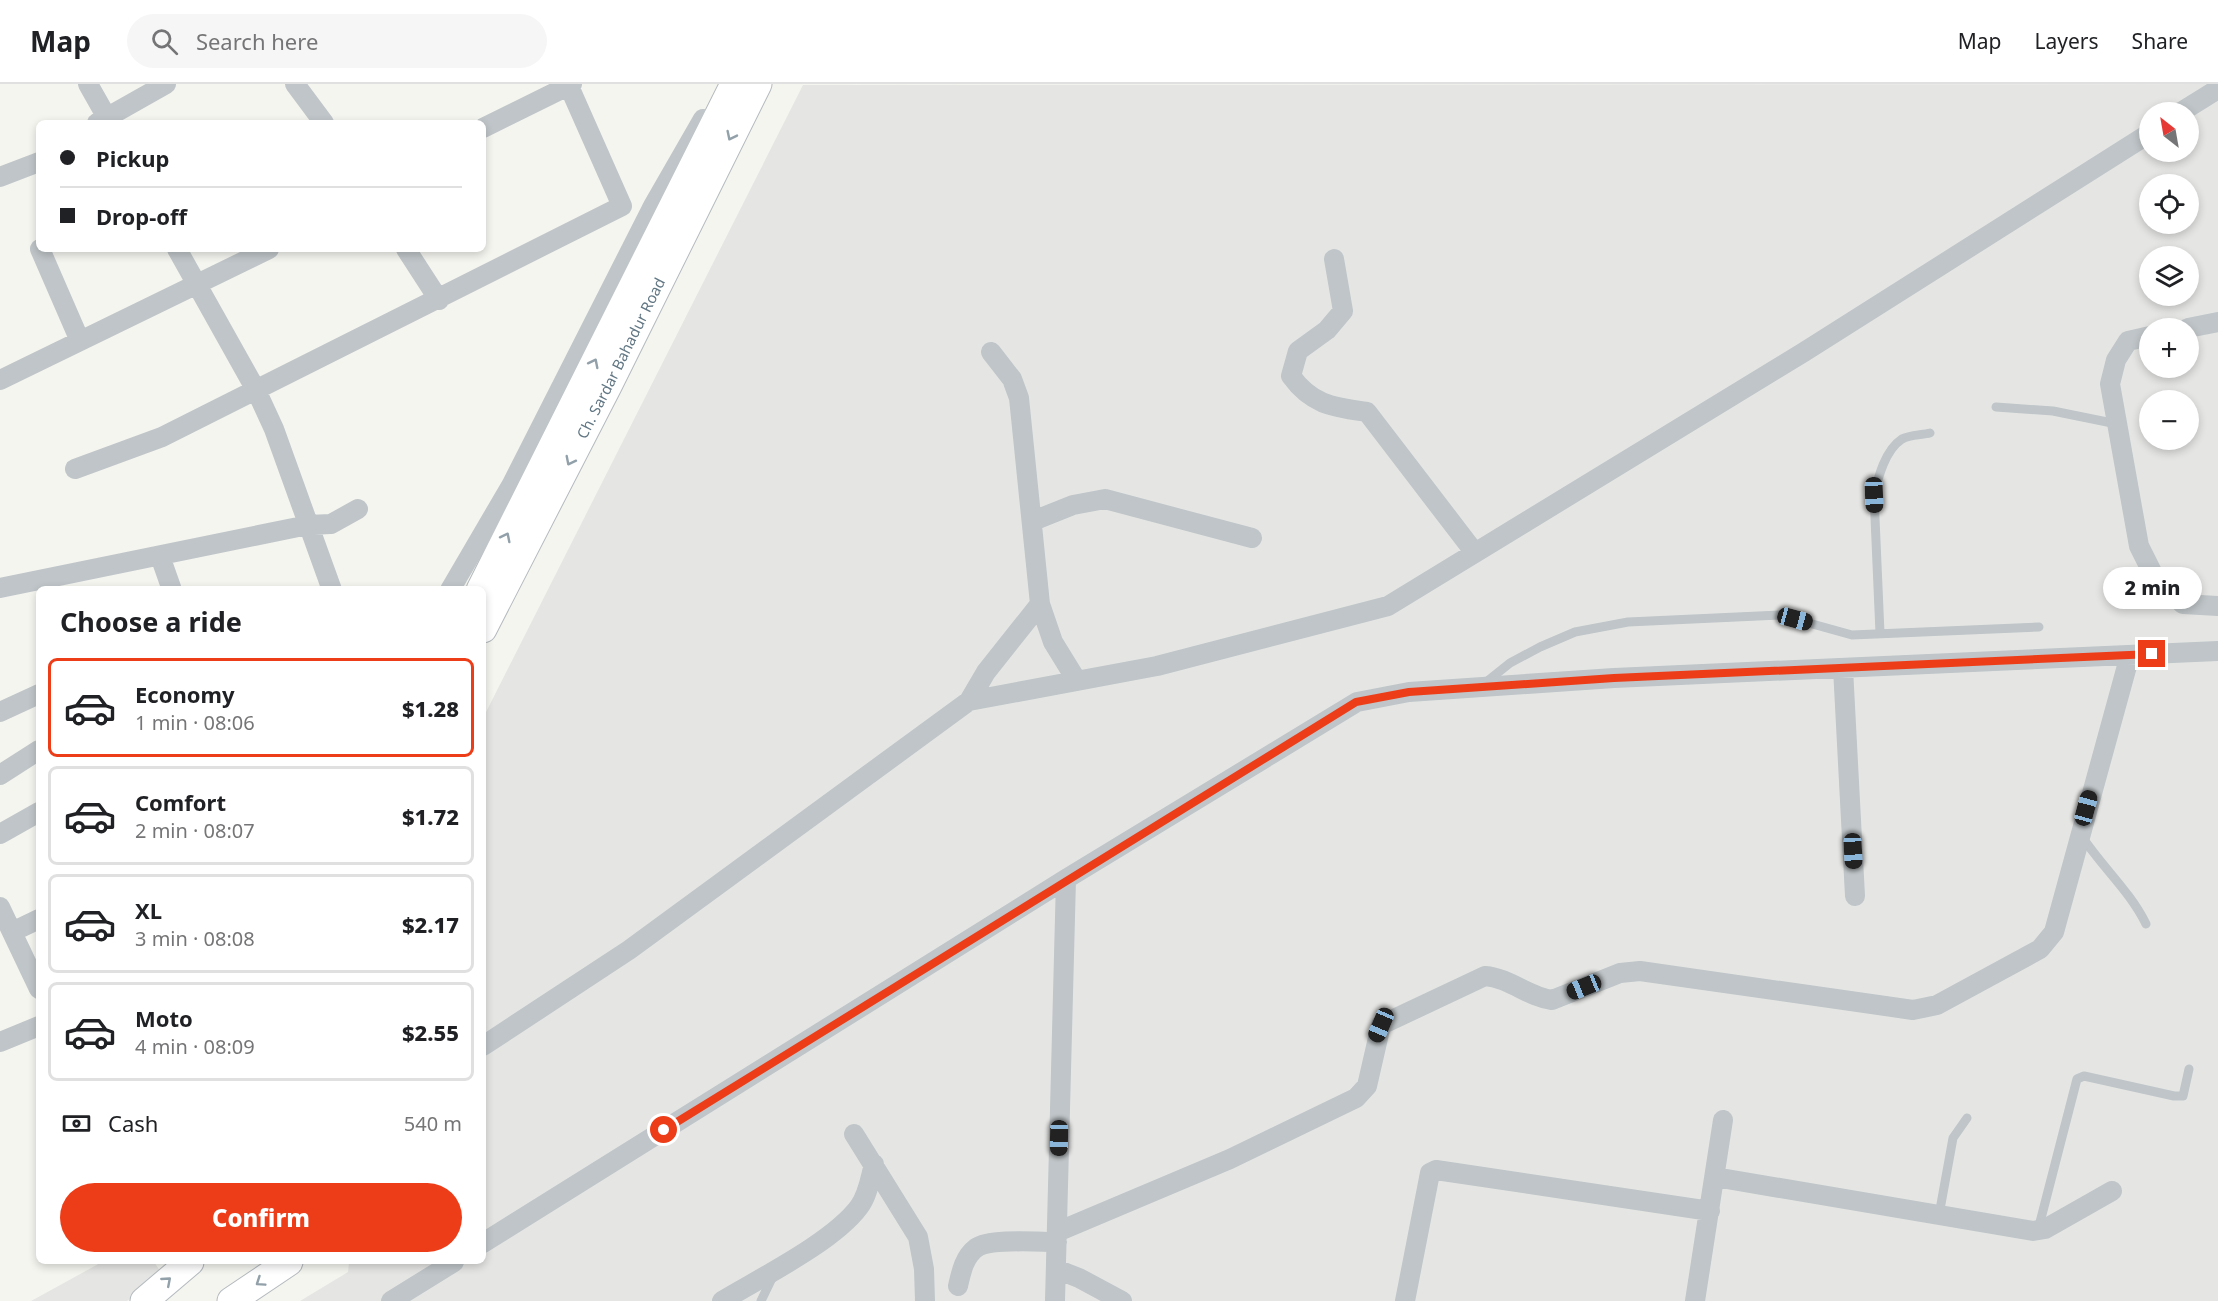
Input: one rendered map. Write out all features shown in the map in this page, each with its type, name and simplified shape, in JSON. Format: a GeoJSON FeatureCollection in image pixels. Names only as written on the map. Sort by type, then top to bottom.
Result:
{"type":"FeatureCollection","features":[{"type":"Feature","properties":{"kind":"main road","name":"Ch. Sardar Bahadur Road"},"geometry":{"type":"LineString","coordinates":[[486,623],[608,386],[758,84]]}},
{"type":"Feature","properties":{"kind":"main road","name":"Ch. Sardar Bahadur Road"},"geometry":{"type":"LineString","coordinates":[[482,586],[724,85]]}},
{"type":"Feature","properties":{"kind":"main road"},"geometry":{"type":"LineString","coordinates":[[144,1301],[188,1264]]}},
{"type":"Feature","properties":{"kind":"main road"},"geometry":{"type":"LineString","coordinates":[[231,1301],[286,1264]]}},
{"type":"Feature","properties":{"kind":"street"},"geometry":{"type":"LineString","coordinates":[[88,84],[104,120]]}},
{"type":"Feature","properties":{"kind":"street"},"geometry":{"type":"LineString","coordinates":[[106,120],[166,84]]}},
{"type":"Feature","properties":{"kind":"street"},"geometry":{"type":"LineString","coordinates":[[296,84],[322,120]]}},
{"type":"Feature","properties":{"kind":"street"},"geometry":{"type":"LineString","coordinates":[[486,126],[569,84],[622,206]]}},
{"type":"Feature","properties":{"kind":"street"},"geometry":{"type":"LineString","coordinates":[[452,586],[512,484],[653,207],[724,85]]}},
{"type":"Feature","properties":{"kind":"street"},"geometry":{"type":"LineString","coordinates":[[2197,102],[2218,89]]}},
{"type":"Feature","properties":{"kind":"street"},"geometry":{"type":"LineString","coordinates":[[969,701],[1157,666],[1388,606],[1804,352],[2139,140]]}},
{"type":"Feature","properties":{"kind":"street"},"geometry":{"type":"LineString","coordinates":[[0,177],[36,163]]}},
{"type":"Feature","properties":{"kind":"street"},"geometry":{"type":"LineString","coordinates":[[75,469],[162,438],[622,206],[653,207]]}},
{"type":"Feature","properties":{"kind":"street"},"geometry":{"type":"LineString","coordinates":[[42,252],[80,341]]}},
{"type":"Feature","properties":{"kind":"street"},"geometry":{"type":"LineString","coordinates":[[179,252],[256,390],[274,429],[331,586]]}},
{"type":"Feature","properties":{"kind":"street"},"geometry":{"type":"LineString","coordinates":[[1,377],[263,252]]}},
{"type":"Feature","properties":{"kind":"street"},"geometry":{"type":"LineString","coordinates":[[408,252],[439,300]]}},
{"type":"Feature","properties":{"kind":"street"},"geometry":{"type":"LineString","coordinates":[[1334,259],[1343,311],[1327,330],[1298,351],[1291,376],[1305,394],[1338,408],[1367,412],[1475,553]]}},
{"type":"Feature","properties":{"kind":"street"},"geometry":{"type":"LineString","coordinates":[[2199,326],[2218,322]]}},
{"type":"Feature","properties":{"kind":"street"},"geometry":{"type":"LineString","coordinates":[[2139,338],[2128,341],[2116,360],[2110,384],[2139,546],[2156,580],[2183,603],[2218,606]]}},
{"type":"Feature","properties":{"kind":"street"},"geometry":{"type":"LineString","coordinates":[[992,352],[1012,380],[1019,398],[1040,604],[1053,642],[1077,681]]}},
{"type":"Feature","properties":{"kind":"street"},"geometry":{"type":"LineString","coordinates":[[1033,521],[1073,505],[1105,499],[1252,538]]}},
{"type":"Feature","properties":{"kind":"street"},"geometry":{"type":"LineString","coordinates":[[0,588],[308,525],[331,524],[358,508]]}},
{"type":"Feature","properties":{"kind":"street"},"geometry":{"type":"LineString","coordinates":[[160,556],[171,586]]}},
{"type":"Feature","properties":{"kind":"street"},"geometry":{"type":"LineString","coordinates":[[486,1044],[629,950],[969,701],[986,672],[1040,604]]}},
{"type":"Feature","properties":{"kind":"street"},"geometry":{"type":"LineString","coordinates":[[486,1241],[1066,879],[1356,702],[1400,693],[1614,678],[2218,651]]}},
{"type":"Feature","properties":{"kind":"street"},"geometry":{"type":"LineString","coordinates":[[958,1286],[965,1260],[977,1247],[1057,1237],[1230,1159],[1356,1098],[1367,1086],[1373,1069],[1381,1025],[1485,976],[1498,977],[1540,998],[1552,1000],[1620,973],[1640,971],[1913,1010],[1937,1005],[2040,949],[2054,932],[2130,655]]}},
{"type":"Feature","properties":{"kind":"street"},"geometry":{"type":"LineString","coordinates":[[1844,669],[1855,897]]}},
{"type":"Feature","properties":{"kind":"street"},"geometry":{"type":"LineString","coordinates":[[0,712],[36,695]]}},
{"type":"Feature","properties":{"kind":"street"},"geometry":{"type":"LineString","coordinates":[[0,775],[36,752]]}},
{"type":"Feature","properties":{"kind":"street"},"geometry":{"type":"LineString","coordinates":[[0,834],[36,814]]}},
{"type":"Feature","properties":{"kind":"street"},"geometry":{"type":"LineString","coordinates":[[1055,1301],[1066,879]]}},
{"type":"Feature","properties":{"kind":"street"},"geometry":{"type":"LineString","coordinates":[[0,907],[36,982]]}},
{"type":"Feature","properties":{"kind":"street"},"geometry":{"type":"LineString","coordinates":[[12,932],[36,920]]}},
{"type":"Feature","properties":{"kind":"street"},"geometry":{"type":"LineString","coordinates":[[0,1042],[36,1027]]}},
{"type":"Feature","properties":{"kind":"street"},"geometry":{"type":"LineString","coordinates":[[1695,1301],[1723,1120]]}},
{"type":"Feature","properties":{"kind":"street"},"geometry":{"type":"LineString","coordinates":[[854,1134],[918,1237],[924,1269],[925,1301]]}},
{"type":"Feature","properties":{"kind":"street"},"geometry":{"type":"LineString","coordinates":[[722,1301],[825,1238],[858,1209],[866,1195],[874,1164]]}},
{"type":"Feature","properties":{"kind":"street"},"geometry":{"type":"LineString","coordinates":[[1405,1301],[1430,1173],[1436,1170],[1710,1211]]}},
{"type":"Feature","properties":{"kind":"street"},"geometry":{"type":"LineString","coordinates":[[1715,1177],[2038,1230],[2112,1191]]}},
{"type":"Feature","properties":{"kind":"street"},"geometry":{"type":"LineString","coordinates":[[391,1301],[451,1264]]}},
{"type":"Feature","properties":{"kind":"street"},"geometry":{"type":"LineString","coordinates":[[1056,1269],[1079,1278],[1122,1301]]}},
{"type":"Feature","properties":{"kind":"lane"},"geometry":{"type":"LineString","coordinates":[[1996,407],[2053,411],[2117,424]]}},
{"type":"Feature","properties":{"kind":"lane"},"geometry":{"type":"LineString","coordinates":[[1880,633],[1874,495],[1879,475],[1894,446],[1903,438],[1930,434]]}},
{"type":"Feature","properties":{"kind":"lane"},"geometry":{"type":"LineString","coordinates":[[1478,688],[1510,663],[1540,646],[1575,632],[1628,622],[1780,615],[1852,634],[2039,627]]}},
{"type":"Feature","properties":{"kind":"lane"},"geometry":{"type":"LineString","coordinates":[[2080,832],[2097,859],[2127,895],[2146,924]]}},
{"type":"Feature","properties":{"kind":"lane"},"geometry":{"type":"LineString","coordinates":[[2038,1230],[2077,1079],[2084,1076],[2183,1096],[2189,1069]]}},
{"type":"Feature","properties":{"kind":"lane"},"geometry":{"type":"LineString","coordinates":[[1939,1215],[1953,1138],[1967,1118]]}},
{"type":"Feature","properties":{"kind":"lane"},"geometry":{"type":"LineString","coordinates":[[761,1301],[777,1268]]}},
{"type":"Feature","properties":{"kind":"shaded area"},"geometry":{"type":"Polygon","coordinates":[[[2218,84],[2218,1301],[300,1301],[348,1272],[349,1264],[486,1264],[486,712],[803,85],[2218,84]]]}},
{"type":"Feature","properties":{"kind":"shaded area"},"geometry":{"type":"Polygon","coordinates":[[[98,1264],[155,1264],[163,1275],[127,1301],[31,1301],[98,1264]]]}},
{"type":"Feature","properties":{"kind":"route"},"geometry":{"type":"LineString","coordinates":[[664,1130],[1066,879],[1356,702],[1383,695],[1409,692],[1614,678],[2152,654]]}}]}
